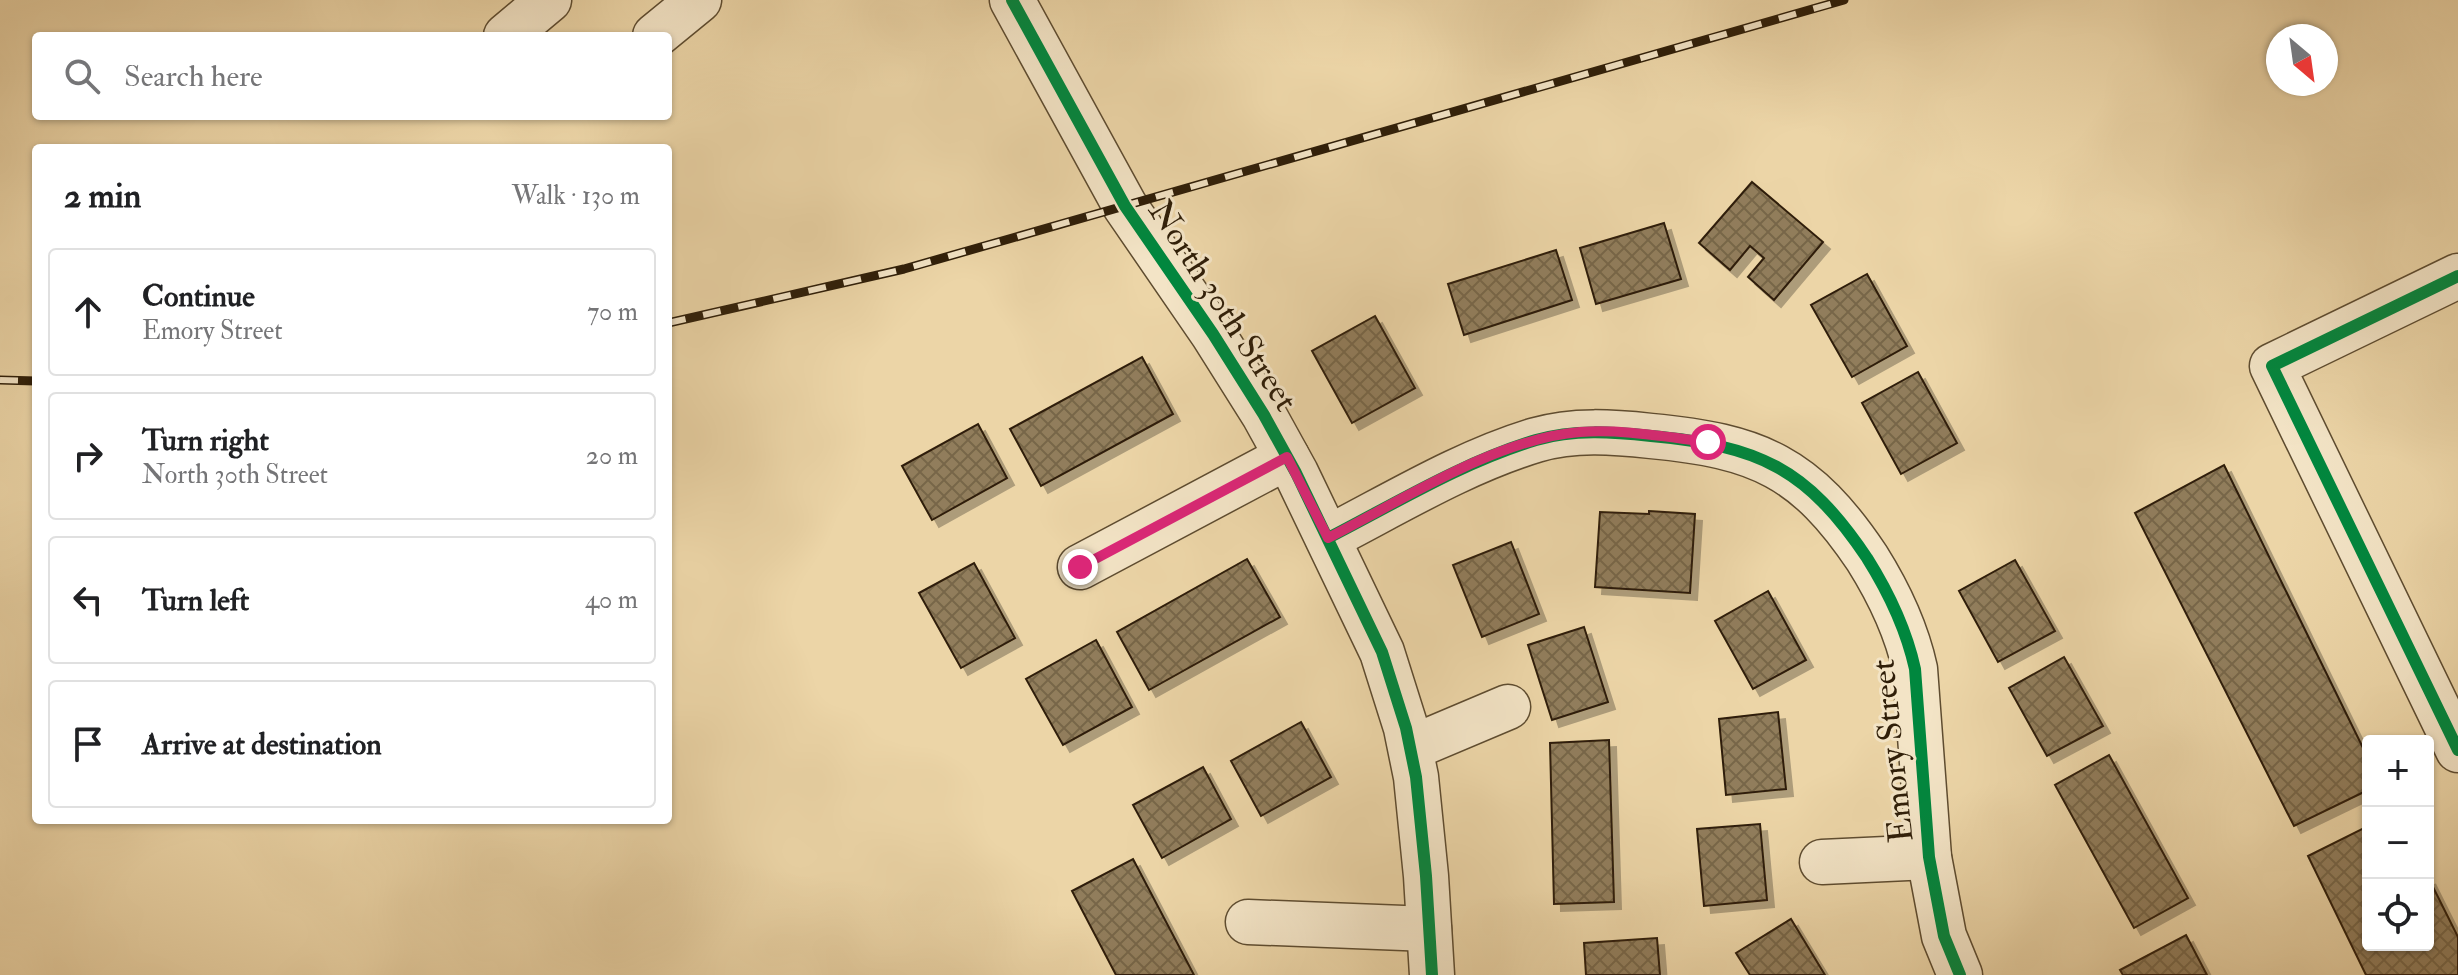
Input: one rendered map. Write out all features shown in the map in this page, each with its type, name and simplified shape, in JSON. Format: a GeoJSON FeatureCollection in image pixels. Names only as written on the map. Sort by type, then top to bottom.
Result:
{"type":"FeatureCollection","features":[{"type":"Feature","properties":{"kind":"street"},"geometry":{"type":"LineString","coordinates":[[511,32],[549,0]]}},
{"type":"Feature","properties":{"kind":"street"},"geometry":{"type":"LineString","coordinates":[[660,32],[699,0]]}},
{"type":"Feature","properties":{"kind":"street","name":"North 30th Street"},"geometry":{"type":"LineString","coordinates":[[1012,0],[1125,206],[1213,334],[1287,457],[1382,652],[1411,748],[1418,791],[1432,975]]}},
{"type":"Feature","properties":{"kind":"street"},"geometry":{"type":"LineString","coordinates":[[2458,276],[2272,366],[2458,750]]}},
{"type":"Feature","properties":{"kind":"street","name":"Emory Street"},"geometry":{"type":"LineString","coordinates":[[1328,538],[1475,463],[1538,439],[1565,435],[1608,432],[1708,442],[1769,463],[1816,493],[1843,522],[1898,611],[1909,641],[1915,669],[1929,857],[1944,936],[1960,975]]}},
{"type":"Feature","properties":{"kind":"street"},"geometry":{"type":"LineString","coordinates":[[1080,567],[1287,457]]}},
{"type":"Feature","properties":{"kind":"street"},"geometry":{"type":"LineString","coordinates":[[1411,748],[1508,707]]}},
{"type":"Feature","properties":{"kind":"street"},"geometry":{"type":"LineString","coordinates":[[1822,862],[1929,857]]}},
{"type":"Feature","properties":{"kind":"street"},"geometry":{"type":"LineString","coordinates":[[1248,922],[1429,929]]}},
{"type":"Feature","properties":{"kind":"building"},"geometry":{"type":"Polygon","coordinates":[[[1752,182],[1823,242],[1774,300],[1748,277],[1764,258],[1750,246],[1730,270],[1699,243],[1752,182]]]}},
{"type":"Feature","properties":{"kind":"building"},"geometry":{"type":"Polygon","coordinates":[[[1664,223],[1681,279],[1596,304],[1580,248],[1664,223]]]}},
{"type":"Feature","properties":{"kind":"building"},"geometry":{"type":"Polygon","coordinates":[[[1556,250],[1572,300],[1464,335],[1448,284],[1556,250]]]}},
{"type":"Feature","properties":{"kind":"building"},"geometry":{"type":"Polygon","coordinates":[[[1867,274],[1907,346],[1852,377],[1811,305],[1867,274]]]}},
{"type":"Feature","properties":{"kind":"building"},"geometry":{"type":"Polygon","coordinates":[[[1375,316],[1415,388],[1352,423],[1312,351],[1375,316]]]}},
{"type":"Feature","properties":{"kind":"building"},"geometry":{"type":"Polygon","coordinates":[[[1142,357],[1173,414],[1041,486],[1010,429],[1142,357]]]}},
{"type":"Feature","properties":{"kind":"building"},"geometry":{"type":"Polygon","coordinates":[[[1918,372],[1957,443],[1901,474],[1862,403],[1918,372]]]}},
{"type":"Feature","properties":{"kind":"building"},"geometry":{"type":"Polygon","coordinates":[[[978,424],[1007,478],[932,520],[902,466],[978,424]]]}},
{"type":"Feature","properties":{"kind":"building"},"geometry":{"type":"Polygon","coordinates":[[[2224,465],[2362,746],[2362,793],[2294,826],[2135,513],[2224,465]]]}},
{"type":"Feature","properties":{"kind":"building"},"geometry":{"type":"Polygon","coordinates":[[[1649,511],[1695,514],[1690,593],[1595,587],[1600,512],[1649,514],[1649,511]]]}},
{"type":"Feature","properties":{"kind":"building"},"geometry":{"type":"Polygon","coordinates":[[[1511,542],[1539,614],[1482,637],[1453,565],[1511,542]]]}},
{"type":"Feature","properties":{"kind":"building"},"geometry":{"type":"Polygon","coordinates":[[[1247,559],[1280,617],[1149,690],[1117,632],[1247,559]]]}},
{"type":"Feature","properties":{"kind":"building"},"geometry":{"type":"Polygon","coordinates":[[[2015,560],[2055,631],[1998,662],[1959,591],[2015,560]]]}},
{"type":"Feature","properties":{"kind":"building"},"geometry":{"type":"Polygon","coordinates":[[[974,563],[1015,638],[961,668],[919,593],[974,563]]]}},
{"type":"Feature","properties":{"kind":"building"},"geometry":{"type":"Polygon","coordinates":[[[1768,591],[1806,660],[1753,689],[1715,621],[1768,591]]]}},
{"type":"Feature","properties":{"kind":"building"},"geometry":{"type":"Polygon","coordinates":[[[1584,627],[1608,702],[1552,720],[1528,645],[1584,627]]]}},
{"type":"Feature","properties":{"kind":"building"},"geometry":{"type":"Polygon","coordinates":[[[1096,640],[1132,707],[1063,745],[1026,679],[1096,640]]]}},
{"type":"Feature","properties":{"kind":"building"},"geometry":{"type":"Polygon","coordinates":[[[2064,657],[2103,726],[2047,756],[2009,688],[2064,657]]]}},
{"type":"Feature","properties":{"kind":"building"},"geometry":{"type":"Polygon","coordinates":[[[1778,712],[1786,789],[1726,795],[1719,719],[1778,712]]]}},
{"type":"Feature","properties":{"kind":"building"},"geometry":{"type":"Polygon","coordinates":[[[1301,722],[1331,777],[1261,816],[1231,761],[1301,722]]]}},
{"type":"Feature","properties":{"kind":"building"},"geometry":{"type":"Polygon","coordinates":[[[1609,740],[1614,902],[1554,904],[1550,743],[1609,740]]]}},
{"type":"Feature","properties":{"kind":"building"},"geometry":{"type":"Polygon","coordinates":[[[2109,755],[2188,898],[2134,928],[2055,785],[2109,755]]]}},
{"type":"Feature","properties":{"kind":"building"},"geometry":{"type":"Polygon","coordinates":[[[1203,767],[1231,819],[1162,858],[1133,805],[1203,767]]]}},
{"type":"Feature","properties":{"kind":"building"},"geometry":{"type":"Polygon","coordinates":[[[1760,824],[1767,900],[1704,906],[1697,829],[1760,824]]]}},
{"type":"Feature","properties":{"kind":"building"},"geometry":{"type":"Polygon","coordinates":[[[2362,829],[2362,951],[2434,951],[2434,889],[2458,937],[2458,975],[2366,975],[2308,856],[2362,829]]]}},
{"type":"Feature","properties":{"kind":"building"},"geometry":{"type":"Polygon","coordinates":[[[1133,859],[1194,975],[1116,975],[1072,891],[1133,859]]]}},
{"type":"Feature","properties":{"kind":"building"},"geometry":{"type":"Polygon","coordinates":[[[1791,919],[1825,975],[1750,975],[1736,953],[1791,919]]]}},
{"type":"Feature","properties":{"kind":"building"},"geometry":{"type":"Polygon","coordinates":[[[2186,935],[2207,975],[2123,975],[2120,970],[2186,935]]]}},
{"type":"Feature","properties":{"kind":"building"},"geometry":{"type":"Polygon","coordinates":[[[1657,938],[1660,975],[1586,975],[1584,943],[1657,938]]]}},
{"type":"Feature","properties":{"kind":"railway"},"geometry":{"type":"LineString","coordinates":[[672,322],[904,269],[1844,0]]}},
{"type":"Feature","properties":{"kind":"railway"},"geometry":{"type":"LineString","coordinates":[[0,380],[32,381]]}},
{"type":"Feature","properties":{"kind":"cycle path"},"geometry":{"type":"LineString","coordinates":[[1012,0],[1125,206],[1264,415],[1296,473],[1382,652],[1406,728],[1416,777],[1432,975]]}},
{"type":"Feature","properties":{"kind":"cycle path"},"geometry":{"type":"LineString","coordinates":[[2458,276],[2272,366],[2458,750]]}},
{"type":"Feature","properties":{"kind":"cycle path"},"geometry":{"type":"LineString","coordinates":[[1328,538],[1482,460],[1536,440],[1565,434],[1622,433],[1721,446],[1750,455],[1800,482],[1823,502],[1867,558],[1907,639],[1915,669],[1929,857],[1944,936],[1960,975]]}},
{"type":"Feature","properties":{"kind":"route"},"geometry":{"type":"LineString","coordinates":[[1080,567],[1287,457],[1328,538],[1475,463],[1538,439],[1578,432],[1608,432],[1708,442]]}}]}
